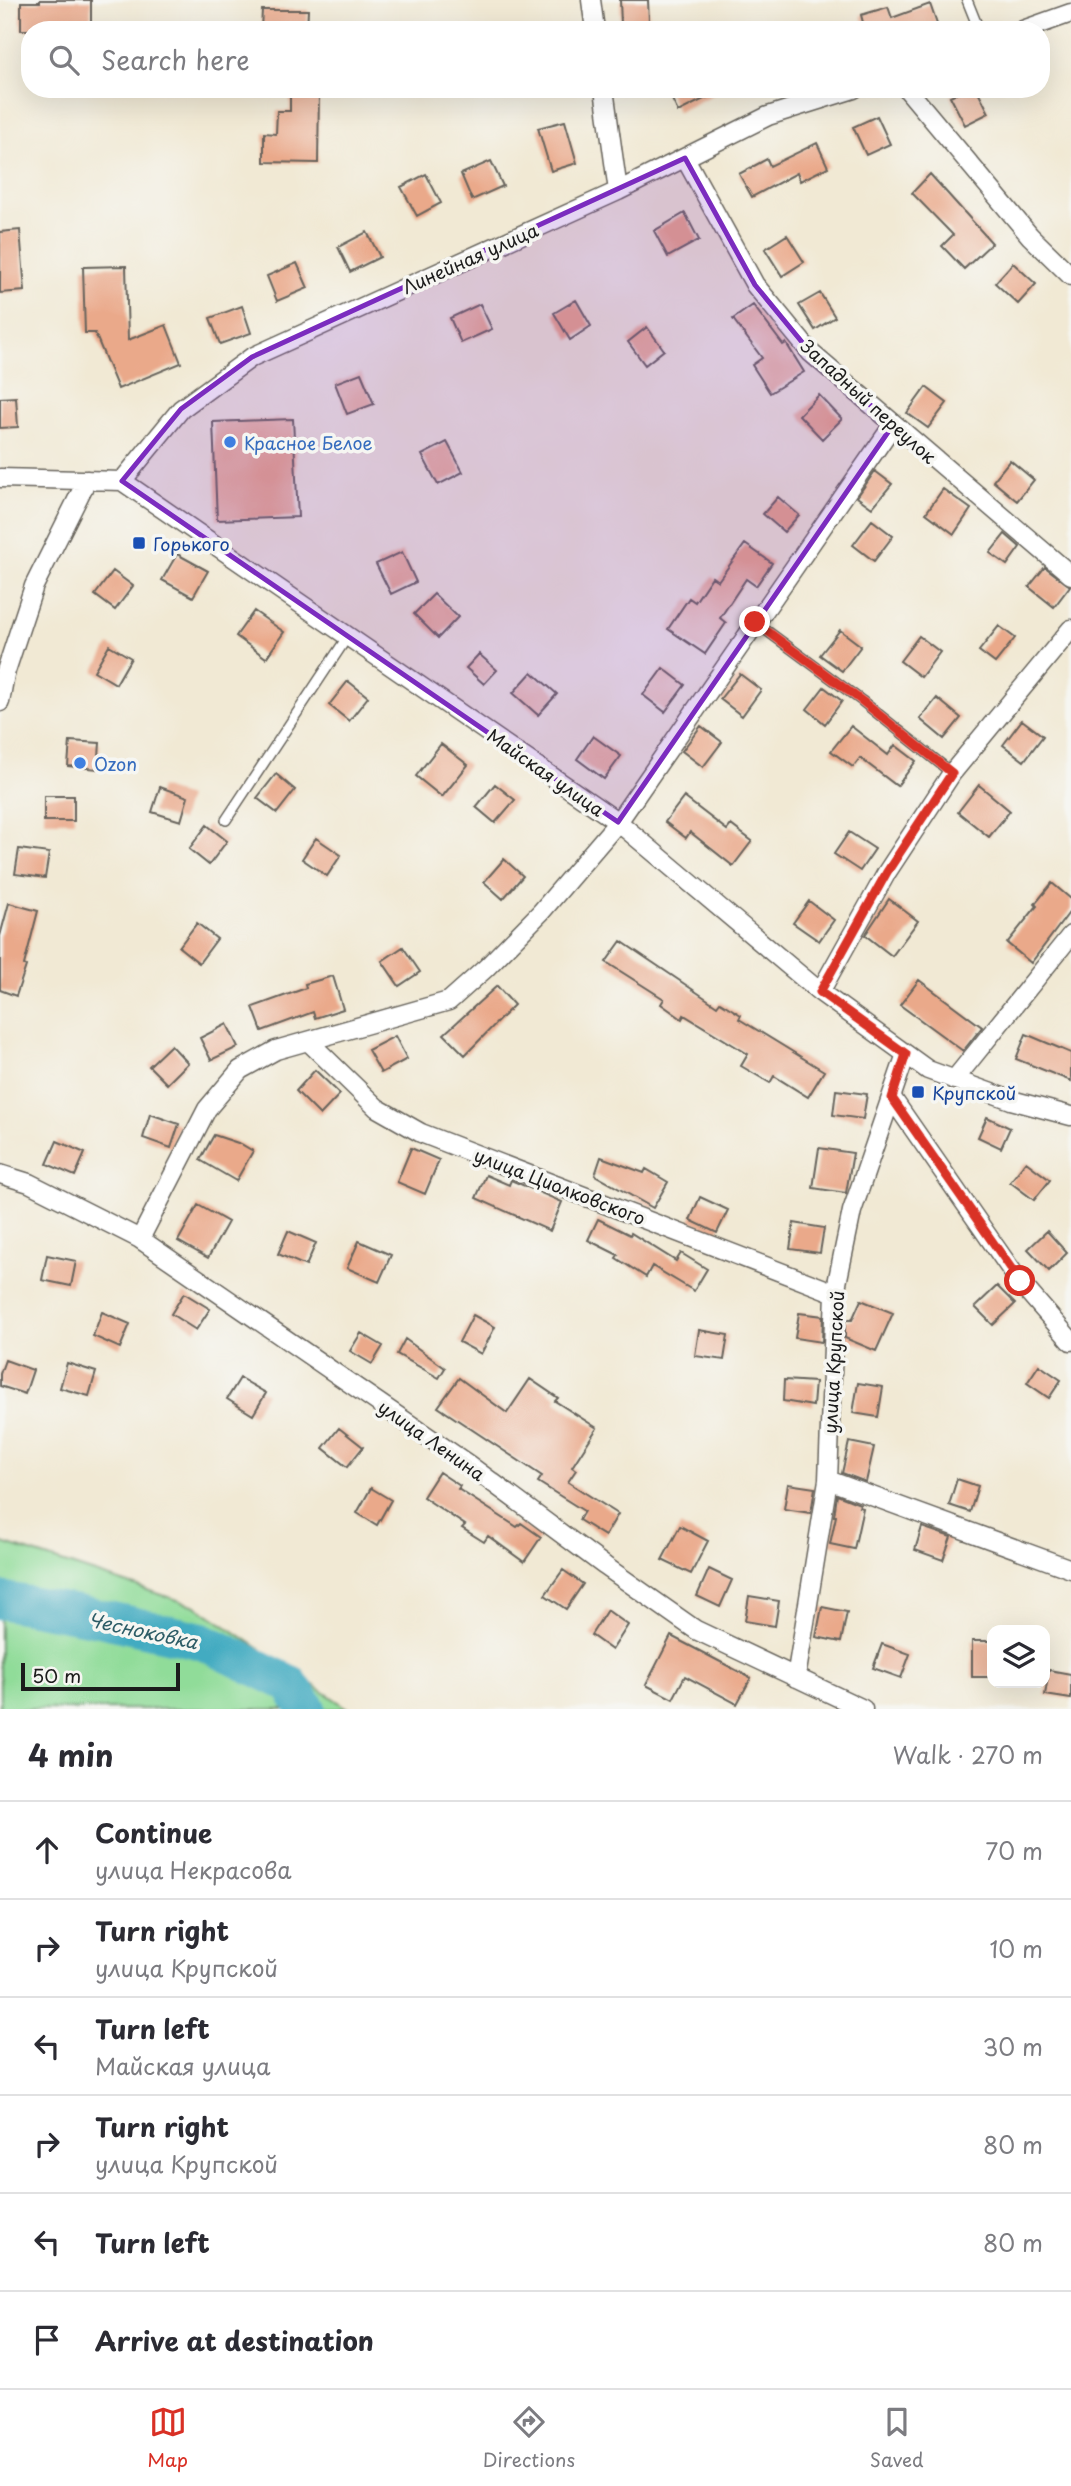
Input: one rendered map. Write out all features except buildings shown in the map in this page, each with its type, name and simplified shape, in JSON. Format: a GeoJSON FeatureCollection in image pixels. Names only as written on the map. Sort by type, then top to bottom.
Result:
{"type":"FeatureCollection","features":[{"type":"Feature","properties":{"kind":"street"},"geometry":{"type":"LineString","coordinates":[[591,0],[594,21]]}},
{"type":"Feature","properties":{"kind":"street"},"geometry":{"type":"LineString","coordinates":[[1048,21],[1071,13]]}},
{"type":"Feature","properties":{"kind":"street"},"geometry":{"type":"LineString","coordinates":[[605,98],[618,191]]}},
{"type":"Feature","properties":{"kind":"street","name":"Линейная улица"},"geometry":{"type":"LineString","coordinates":[[122,481],[181,409],[252,357],[618,191],[768,116],[825,98]]}},
{"type":"Feature","properties":{"kind":"street"},"geometry":{"type":"LineString","coordinates":[[914,98],[1030,236],[1071,276]]}},
{"type":"Feature","properties":{"kind":"street","name":"Западный переулок"},"geometry":{"type":"LineString","coordinates":[[685,158],[755,285],[811,354],[1071,575]]}},
{"type":"Feature","properties":{"kind":"street"},"geometry":{"type":"LineString","coordinates":[[140,1239],[207,1109],[240,1070],[276,1050],[449,1001],[541,912],[618,822],[893,425]]}},
{"type":"Feature","properties":{"kind":"street"},"geometry":{"type":"LineString","coordinates":[[0,478],[122,481]]}},
{"type":"Feature","properties":{"kind":"street"},"geometry":{"type":"LineString","coordinates":[[0,702],[5,674],[34,586],[87,480]]}},
{"type":"Feature","properties":{"kind":"street","name":"Майская улица"},"geometry":{"type":"LineString","coordinates":[[122,481],[618,822],[820,992],[928,1070],[1011,1100],[1071,1116]]}},
{"type":"Feature","properties":{"kind":"street"},"geometry":{"type":"LineString","coordinates":[[820,992],[887,872],[952,773],[1071,629]]}},
{"type":"Feature","properties":{"kind":"street"},"geometry":{"type":"LineString","coordinates":[[954,1080],[1071,935]]}},
{"type":"Feature","properties":{"kind":"street","name":"улица Циолковского"},"geometry":{"type":"LineString","coordinates":[[308,1041],[377,1108],[421,1133],[835,1293]]}},
{"type":"Feature","properties":{"kind":"street","name":"улица Крупской"},"geometry":{"type":"LineString","coordinates":[[796,1678],[828,1480],[835,1293],[852,1211],[873,1143],[892,1098],[906,1054]]}},
{"type":"Feature","properties":{"kind":"street"},"geometry":{"type":"LineString","coordinates":[[892,1098],[1020,1281],[1071,1341]]}},
{"type":"Feature","properties":{"kind":"street","name":"улица Ленина"},"geometry":{"type":"LineString","coordinates":[[0,1174],[29,1183],[140,1239],[469,1465],[696,1630],[863,1709]]}},
{"type":"Feature","properties":{"kind":"street"},"geometry":{"type":"LineString","coordinates":[[828,1480],[1071,1569]]}},
{"type":"Feature","properties":{"kind":"lane"},"geometry":{"type":"LineString","coordinates":[[967,0],[975,21]]}},
{"type":"Feature","properties":{"kind":"lane"},"geometry":{"type":"LineString","coordinates":[[755,622],[862,701],[952,773]]}},
{"type":"Feature","properties":{"kind":"lane"},"geometry":{"type":"LineString","coordinates":[[226,820],[348,636]]}},
{"type":"Feature","properties":{"kind":"highlighted area"},"geometry":{"type":"Polygon","coordinates":[[[685,158],[755,285],[811,353],[893,425],[618,822],[122,481],[181,409],[252,357],[685,158]]]}},
{"type":"Feature","properties":{"kind":"green space"},"geometry":{"type":"Polygon","coordinates":[[[0,1542],[196,1606],[349,1709],[0,1709],[0,1542]]]}},
{"type":"Feature","properties":{"kind":"waterway","name":"Чесноковка"},"geometry":{"type":"LineString","coordinates":[[0,1600],[202,1641],[290,1684],[307,1709]]}},
{"type":"Feature","properties":{"kind":"place","name":"Красное Белое"},"geometry":{"type":"Point","coordinates":[230,442]}},
{"type":"Feature","properties":{"kind":"place","name":"Горького"},"geometry":{"type":"Point","coordinates":[139,543]}},
{"type":"Feature","properties":{"kind":"place","name":"Ozon"},"geometry":{"type":"Point","coordinates":[80,763]}},
{"type":"Feature","properties":{"kind":"place","name":"Крупской"},"geometry":{"type":"Point","coordinates":[918,1092]}},
{"type":"Feature","properties":{"kind":"route"},"geometry":{"type":"LineString","coordinates":[[755,622],[862,701],[952,773],[887,872],[820,992],[906,1054],[892,1098],[1020,1281]]}}]}
